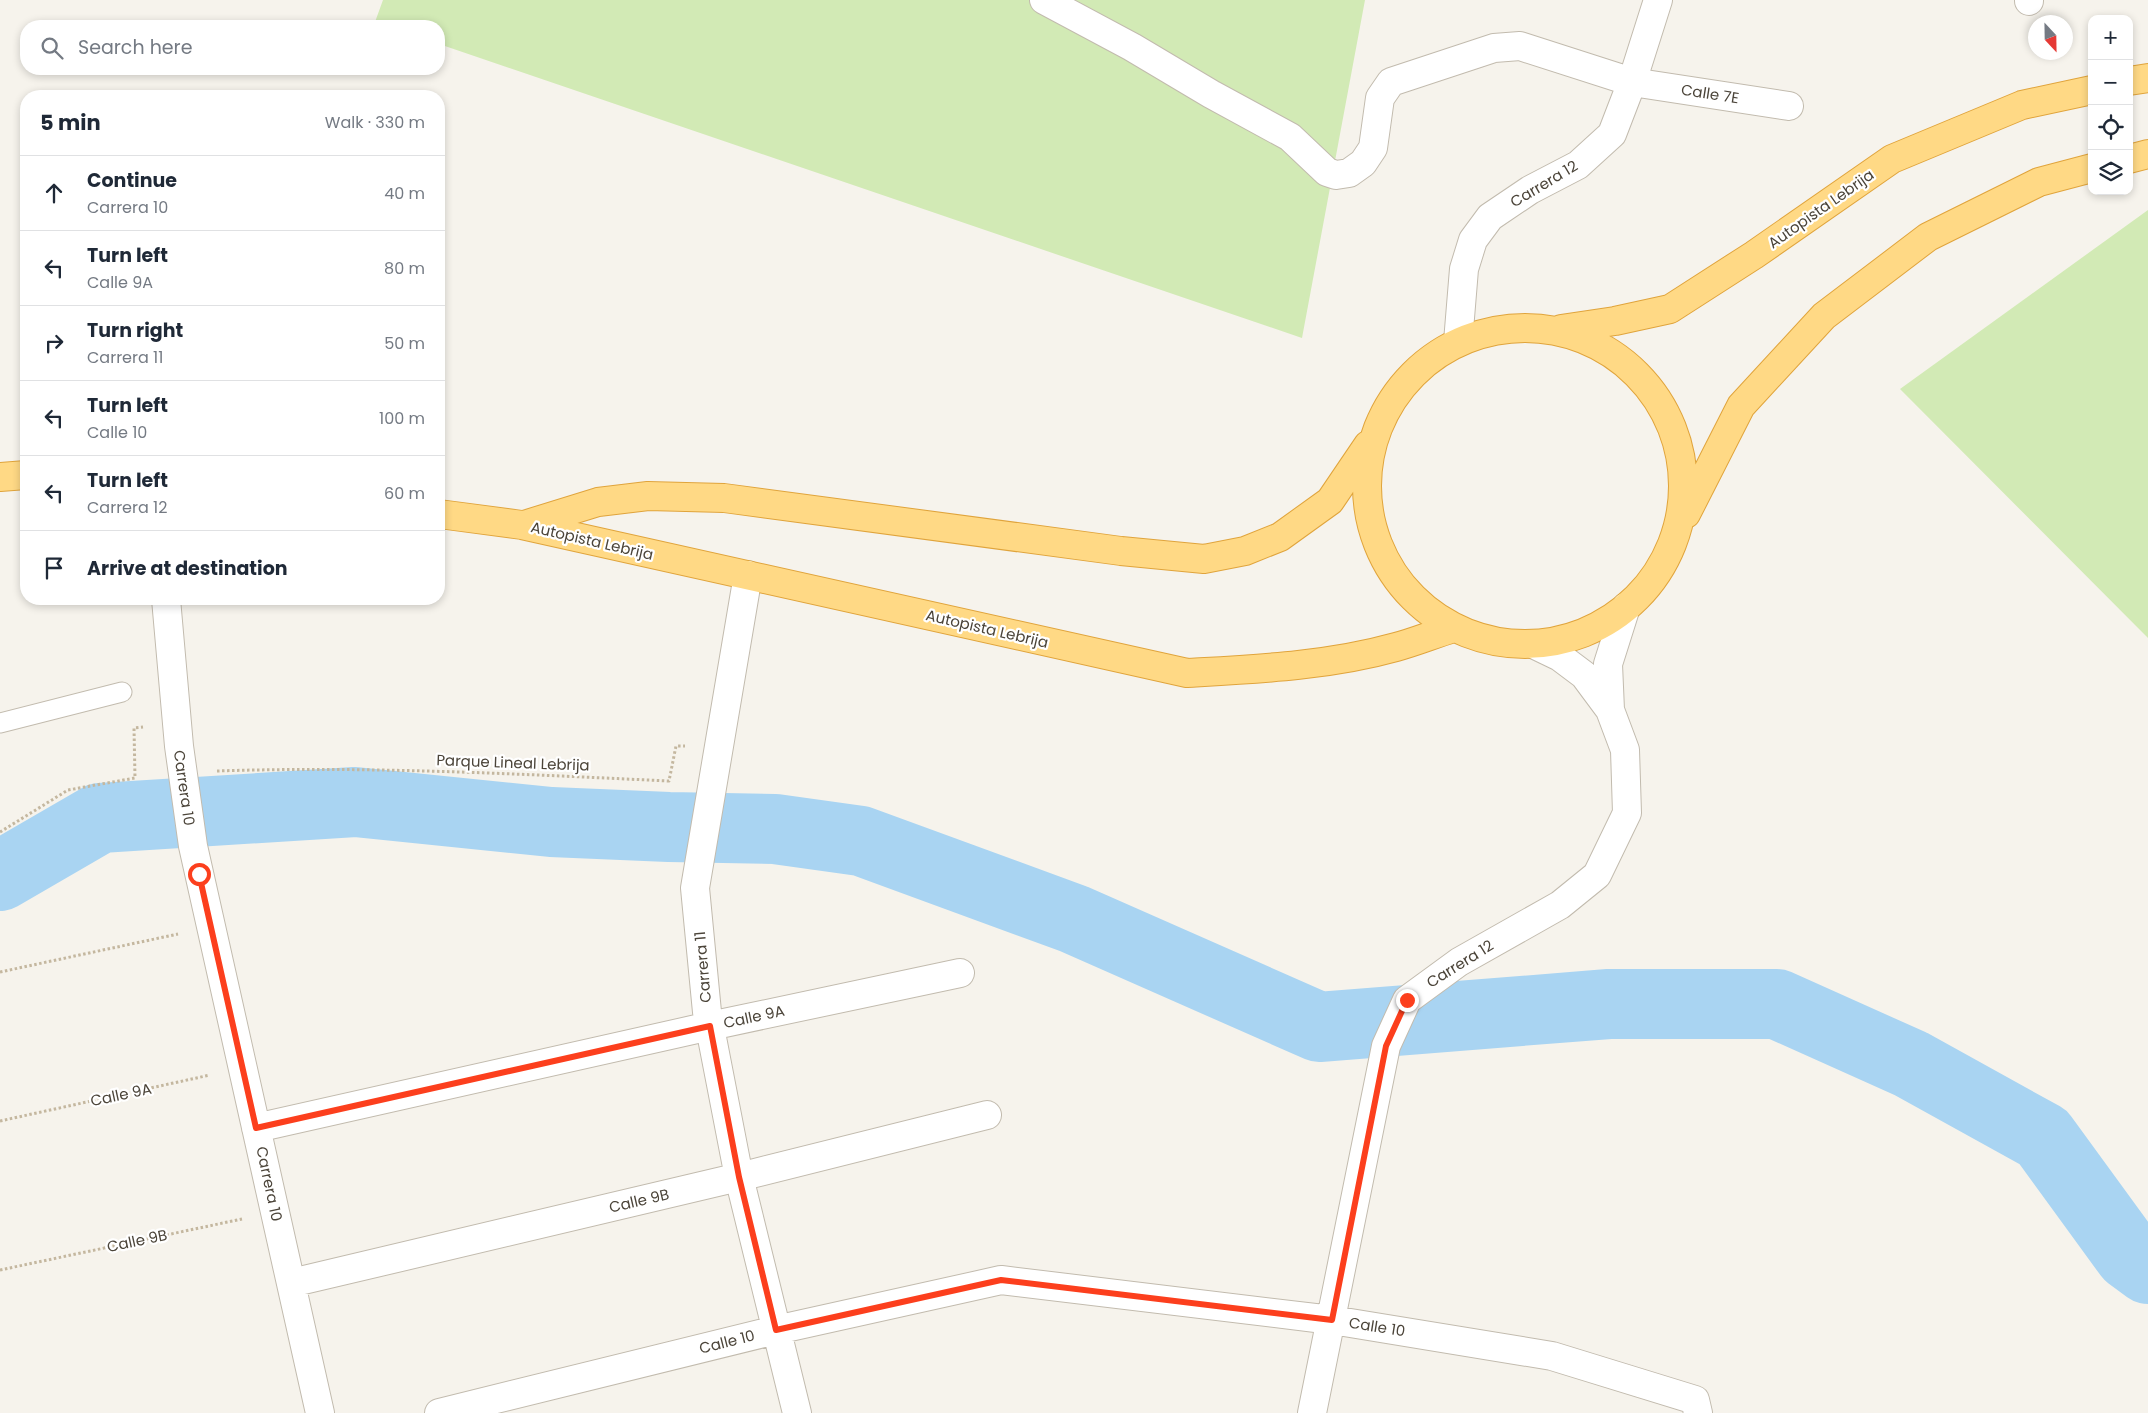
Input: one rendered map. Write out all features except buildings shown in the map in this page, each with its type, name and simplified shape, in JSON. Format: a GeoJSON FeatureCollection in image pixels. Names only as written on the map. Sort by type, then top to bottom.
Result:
{"type":"FeatureCollection","features":[{"type":"Feature","properties":{"kind":"highway"},"geometry":{"type":"LineString","coordinates":[[2133,80],[2148,78]]}},
{"type":"Feature","properties":{"kind":"highway","name":"Autopista Lebrija"},"geometry":{"type":"LineString","coordinates":[[1555,330],[1615,321],[1670,309],[1754,255],[1892,159],[2022,105],[2088,91]]}},
{"type":"Feature","properties":{"kind":"highway"},"geometry":{"type":"LineString","coordinates":[[2133,157],[2148,154]]}},
{"type":"Feature","properties":{"kind":"highway"},"geometry":{"type":"LineString","coordinates":[[1677,531],[1684,487],[1678,444],[1660,404],[1633,369],[1597,344],[1555,330],[1522,328],[1489,332],[1458,342],[1430,358],[1406,380],[1387,406],[1374,435],[1365,480],[1370,525],[1388,567],[1416,602],[1454,628],[1492,641],[1533,644],[1566,638],[1598,626],[1626,607],[1657,573],[1741,406],[1824,316],[1928,237],[2040,182],[2088,169]]}},
{"type":"Feature","properties":{"kind":"highway","name":"Autopista Lebrija"},"geometry":{"type":"LineString","coordinates":[[522,525],[598,502],[648,496],[724,498],[1121,551],[1204,559],[1245,551],[1280,537],[1330,501],[1374,435]]}},
{"type":"Feature","properties":{"kind":"highway"},"geometry":{"type":"LineString","coordinates":[[0,477],[20,475]]}},
{"type":"Feature","properties":{"kind":"highway","name":"Autopista Lebrija"},"geometry":{"type":"LineString","coordinates":[[445,515],[522,525],[1187,673],[1256,669],[1331,661],[1395,647],[1454,628]]}},
{"type":"Feature","properties":{"kind":"street","name":"Calle 7E"},"geometry":{"type":"LineString","coordinates":[[1044,0],[1132,47],[1290,137],[1327,172],[1336,175],[1349,173],[1363,163],[1374,148],[1380,98],[1392,82],[1494,48],[1520,46],[1632,82],[1789,106]]}},
{"type":"Feature","properties":{"kind":"street","name":"Carrera 12"},"geometry":{"type":"LineString","coordinates":[[1458,342],[1464,269],[1473,240],[1490,217],[1530,190],[1578,165],[1612,134],[1632,82],[1658,0]]}},
{"type":"Feature","properties":{"kind":"street","name":"Carrera 11"},"geometry":{"type":"LineString","coordinates":[[748,575],[695,888],[710,1026],[739,1177],[797,1413]]}},
{"type":"Feature","properties":{"kind":"street","name":"Carrera 10"},"geometry":{"type":"LineString","coordinates":[[167,605],[179,746],[193,846],[320,1413]]}},
{"type":"Feature","properties":{"kind":"street","name":"Carrera 12"},"geometry":{"type":"LineString","coordinates":[[1610,710],[1608,664],[1626,607]]}},
{"type":"Feature","properties":{"kind":"street","name":"Carrera 12"},"geometry":{"type":"LineString","coordinates":[[1312,1413],[1386,1046],[1407,1000],[1459,962],[1560,905],[1597,875],[1627,812],[1625,750],[1610,710],[1584,675],[1560,657],[1533,644]]}},
{"type":"Feature","properties":{"kind":"street","name":"Calle 9A"},"geometry":{"type":"LineString","coordinates":[[256,1128],[960,972]]}},
{"type":"Feature","properties":{"kind":"street","name":"Calle 9B"},"geometry":{"type":"LineString","coordinates":[[291,1283],[739,1177],[987,1115]]}},
{"type":"Feature","properties":{"kind":"street","name":"Calle 10"},"geometry":{"type":"LineString","coordinates":[[439,1413],[776,1330],[1001,1280],[1332,1320],[1552,1356],[1696,1406]]}},
{"type":"Feature","properties":{"kind":"lane"},"geometry":{"type":"LineString","coordinates":[[0,723],[122,692]]}},
{"type":"Feature","properties":{"kind":"path","name":"Parque Lineal Lebrija"},"geometry":{"type":"LineString","coordinates":[[279,769],[449,771],[669,781],[676,746],[716,759]]}},
{"type":"Feature","properties":{"kind":"path"},"geometry":{"type":"LineString","coordinates":[[0,972],[211,927]]}},
{"type":"Feature","properties":{"kind":"path","name":"Calle 9A"},"geometry":{"type":"LineString","coordinates":[[0,1121],[242,1068]]}},
{"type":"Feature","properties":{"kind":"path","name":"Calle 9B"},"geometry":{"type":"LineString","coordinates":[[0,1270],[275,1212]]}},
{"type":"Feature","properties":{"kind":"green space"},"geometry":{"type":"Polygon","coordinates":[[[383,0],[1365,0],[1302,338],[445,46],[445,20],[376,20],[383,0]]]}},
{"type":"Feature","properties":{"kind":"green space"},"geometry":{"type":"Polygon","coordinates":[[[2148,210],[2148,638],[1900,389],[2148,210]]]}},
{"type":"Feature","properties":{"kind":"waterway"},"geometry":{"type":"LineString","coordinates":[[0,876],[100,818],[355,802],[551,822],[775,829],[861,841],[1074,919],[1319,1027],[1609,1004],[1777,1004],[1911,1064],[2043,1137],[2129,1255],[2148,1269]]}},
{"type":"Feature","properties":{"kind":"route"},"geometry":{"type":"LineString","coordinates":[[199,874],[256,1128],[710,1026],[739,1177],[776,1330],[1001,1280],[1332,1320],[1386,1046],[1407,1000]]}}]}
